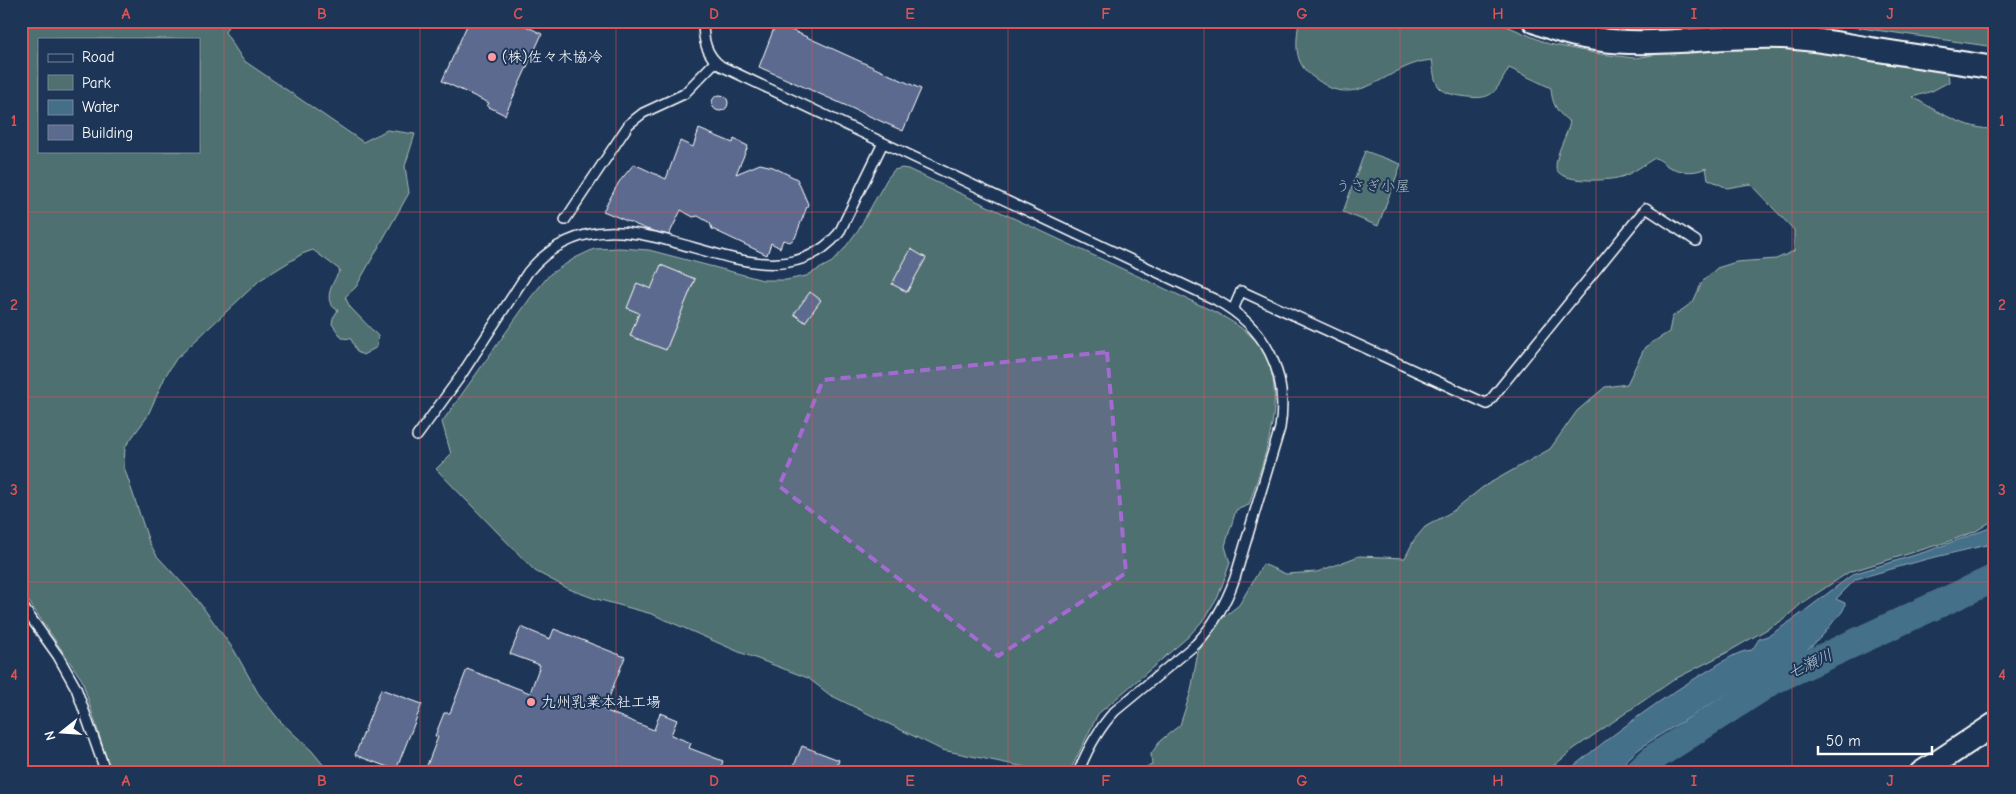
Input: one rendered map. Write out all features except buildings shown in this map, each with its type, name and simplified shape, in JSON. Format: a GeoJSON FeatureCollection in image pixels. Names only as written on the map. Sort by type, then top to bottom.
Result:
{"type":"FeatureCollection","features":[{"type":"Feature","properties":{"kind":"street"},"geometry":{"type":"LineString","coordinates":[[1534,21],[1569,34],[1619,42],[1646,44],[1782,37],[1816,40],[1995,68]]}},
{"type":"Feature","properties":{"kind":"street"},"geometry":{"type":"LineString","coordinates":[[1921,773],[1995,724]]}},
{"type":"Feature","properties":{"kind":"lane"},"geometry":{"type":"LineString","coordinates":[[703,21],[704,41],[708,53],[715,62],[731,72],[1216,300],[1242,316],[1258,333],[1270,355],[1282,392],[1283,411],[1280,428],[1236,578],[1219,614],[1207,632],[1196,644],[1104,722],[1094,737],[1078,773]]}},
{"type":"Feature","properties":{"kind":"lane"},"geometry":{"type":"LineString","coordinates":[[565,220],[629,124],[643,113],[684,94],[715,62]]}},
{"type":"Feature","properties":{"kind":"lane"},"geometry":{"type":"LineString","coordinates":[[417,436],[460,377],[528,272],[536,262],[554,249],[579,236],[594,232],[619,231],[651,236],[759,264],[780,264],[801,259],[830,243],[839,233],[883,144]]}},
{"type":"Feature","properties":{"kind":"lane"},"geometry":{"type":"LineString","coordinates":[[1233,310],[1241,291],[1487,404],[1646,208],[1696,241]]}},
{"type":"Feature","properties":{"kind":"lane"},"geometry":{"type":"LineString","coordinates":[[21,604],[71,677],[86,712],[106,773]]}},
{"type":"Feature","properties":{"kind":"highlighted area"},"geometry":{"type":"Polygon","coordinates":[[[1107,352],[1126,573],[998,656],[779,486],[823,380],[1107,352]]]}},
{"type":"Feature","properties":{"kind":"green space"},"geometry":{"type":"Polygon","coordinates":[[[21,21],[231,21],[225,32],[243,60],[363,142],[387,130],[415,134],[405,166],[409,193],[356,287],[345,297],[350,307],[378,336],[377,347],[363,355],[357,352],[351,339],[342,338],[332,324],[338,310],[330,302],[329,297],[332,285],[340,270],[313,250],[302,254],[260,280],[176,359],[166,375],[147,417],[125,447],[124,467],[149,542],[157,556],[196,598],[234,650],[258,693],[280,721],[312,751],[330,773],[111,773],[82,680],[21,590],[21,21]]]}},
{"type":"Feature","properties":{"kind":"green space"},"geometry":{"type":"Polygon","coordinates":[[[1299,21],[1495,21],[1549,44],[1600,54],[1635,58],[1689,49],[1763,45],[1822,48],[1948,70],[1949,82],[1932,91],[1913,97],[1942,114],[1963,123],[1995,129],[1995,519],[1976,531],[1947,542],[1849,572],[1801,604],[1783,620],[1726,653],[1675,679],[1575,748],[1545,773],[1133,773],[1152,765],[1151,754],[1161,740],[1180,725],[1191,691],[1198,652],[1215,624],[1239,605],[1263,564],[1286,574],[1317,572],[1359,556],[1405,558],[1414,540],[1425,527],[1453,511],[1483,487],[1550,449],[1577,411],[1605,387],[1627,384],[1645,347],[1669,332],[1672,317],[1693,302],[1702,282],[1717,268],[1736,262],[1776,259],[1794,251],[1794,230],[1750,184],[1727,188],[1708,179],[1706,168],[1692,172],[1683,171],[1669,167],[1655,158],[1621,177],[1584,180],[1565,176],[1556,167],[1556,161],[1570,122],[1556,108],[1551,88],[1509,68],[1496,90],[1491,94],[1480,97],[1455,95],[1441,89],[1436,81],[1432,60],[1407,67],[1366,87],[1344,91],[1333,89],[1313,77],[1299,59],[1297,37],[1299,21]]]}},
{"type":"Feature","properties":{"kind":"green space"},"geometry":{"type":"Polygon","coordinates":[[[1596,21],[1716,21],[1626,31],[1596,21]]]}},
{"type":"Feature","properties":{"kind":"green space"},"geometry":{"type":"Polygon","coordinates":[[[1812,21],[1995,21],[1995,47],[1819,22],[1812,21]]]}},
{"type":"Feature","properties":{"kind":"green space","name":"うさぎ小屋"},"geometry":{"type":"Polygon","coordinates":[[[1365,151],[1401,164],[1378,226],[1343,212],[1365,151]]]}},
{"type":"Feature","properties":{"kind":"green space"},"geometry":{"type":"Polygon","coordinates":[[[908,169],[1220,315],[1251,336],[1264,354],[1272,374],[1274,396],[1269,441],[1249,505],[1236,510],[1225,546],[1230,563],[1218,597],[1206,617],[1188,637],[1098,714],[1069,773],[1054,773],[942,750],[830,695],[808,678],[739,652],[652,614],[593,598],[569,589],[535,571],[436,469],[451,454],[442,422],[531,297],[550,274],[575,258],[594,249],[620,248],[649,250],[763,280],[786,280],[806,276],[832,262],[844,249],[858,230],[887,179],[894,170],[908,169]]]}},
{"type":"Feature","properties":{"kind":"water"},"geometry":{"type":"Polygon","coordinates":[[[1995,526],[1995,543],[1927,559],[1856,579],[1836,599],[1845,603],[1843,611],[1813,645],[1796,658],[1731,692],[1655,738],[1630,757],[1616,773],[1565,773],[1654,705],[1731,657],[1741,652],[1752,650],[1759,639],[1770,635],[1798,616],[1853,574],[1928,551],[1995,526]]]}},
{"type":"Feature","properties":{"kind":"waterway","name":"七瀬川"},"geometry":{"type":"LineString","coordinates":[[1638,773],[1656,756],[1774,680],[1995,578]]}},
{"type":"Feature","properties":{"kind":"place","name":"(株)佐々木協冷"},"geometry":{"type":"Point","coordinates":[492,57]}},
{"type":"Feature","properties":{"kind":"place","name":"九州乳業本社工場"},"geometry":{"type":"Point","coordinates":[531,702]}}]}
